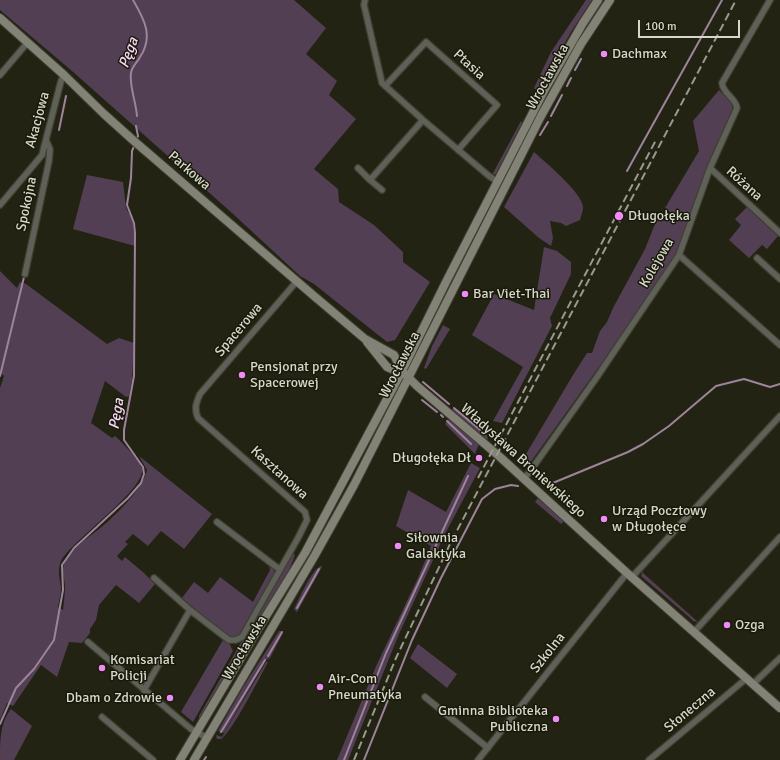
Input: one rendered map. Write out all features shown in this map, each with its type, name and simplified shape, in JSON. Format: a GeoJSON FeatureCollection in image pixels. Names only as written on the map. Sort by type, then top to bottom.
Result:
{"type":"FeatureCollection","features":[{"type":"Feature","properties":{"kind":"main road","name":"Wrocławska"},"geometry":{"type":"LineString","coordinates":[[180,760],[305,553],[402,371],[560,63],[598,0]]}},
{"type":"Feature","properties":{"kind":"main road","name":"Wrocławska"},"geometry":{"type":"LineString","coordinates":[[194,760],[319,549],[354,485],[470,254],[542,116],[581,44],[610,0]]}},
{"type":"Feature","properties":{"kind":"main road","name":"Parkowa"},"geometry":{"type":"LineString","coordinates":[[0,18],[64,75],[104,114],[365,339],[387,367],[402,371]]}},
{"type":"Feature","properties":{"kind":"main road","name":"Parkowa"},"geometry":{"type":"LineString","coordinates":[[365,339],[394,355],[402,371],[409,378]]}},
{"type":"Feature","properties":{"kind":"main road","name":"Władysława Broniewskiego"},"geometry":{"type":"LineString","coordinates":[[409,378],[780,708]]}},
{"type":"Feature","properties":{"kind":"street"},"geometry":{"type":"LineString","coordinates":[[365,0],[364,5],[382,83],[458,150],[498,182]]}},
{"type":"Feature","properties":{"kind":"street","name":"Kolejowa"},"geometry":{"type":"LineString","coordinates":[[524,479],[597,377],[679,254],[710,168],[737,108],[737,104],[723,88],[722,83],[770,0]]}},
{"type":"Feature","properties":{"kind":"street"},"geometry":{"type":"LineString","coordinates":[[0,75],[28,42]]}},
{"type":"Feature","properties":{"kind":"street","name":"Ptasia"},"geometry":{"type":"LineString","coordinates":[[385,86],[426,42],[497,105],[458,150]]}},
{"type":"Feature","properties":{"kind":"street","name":"Akacjowa"},"geometry":{"type":"LineString","coordinates":[[0,205],[42,155],[61,81],[64,75]]}},
{"type":"Feature","properties":{"kind":"street"},"geometry":{"type":"LineString","coordinates":[[370,180],[423,120]]}},
{"type":"Feature","properties":{"kind":"street","name":"Spokojna"},"geometry":{"type":"LineString","coordinates":[[25,274],[49,161],[50,149],[46,140]]}},
{"type":"Feature","properties":{"kind":"street"},"geometry":{"type":"LineString","coordinates":[[358,168],[382,190]]}},
{"type":"Feature","properties":{"kind":"street","name":"Różana"},"geometry":{"type":"LineString","coordinates":[[710,168],[780,233]]}},
{"type":"Feature","properties":{"kind":"street"},"geometry":{"type":"LineString","coordinates":[[679,254],[780,345]]}},
{"type":"Feature","properties":{"kind":"street"},"geometry":{"type":"LineString","coordinates":[[757,258],[780,279]]}},
{"type":"Feature","properties":{"kind":"street","name":"Spacerowa"},"geometry":{"type":"LineString","coordinates":[[200,394],[297,281]]}},
{"type":"Feature","properties":{"kind":"street","name":"Kasztanowa"},"geometry":{"type":"LineString","coordinates":[[190,610],[229,640],[236,640],[242,637],[307,520],[305,512],[198,418],[195,410],[200,394]]}},
{"type":"Feature","properties":{"kind":"street","name":"Szkolna"},"geometry":{"type":"LineString","coordinates":[[478,760],[630,575],[780,416]]}},
{"type":"Feature","properties":{"kind":"street"},"geometry":{"type":"LineString","coordinates":[[217,522],[279,569]]}},
{"type":"Feature","properties":{"kind":"street"},"geometry":{"type":"LineString","coordinates":[[694,632],[780,537]]}},
{"type":"Feature","properties":{"kind":"street"},"geometry":{"type":"LineString","coordinates":[[144,690],[190,610],[154,578]]}},
{"type":"Feature","properties":{"kind":"street"},"geometry":{"type":"LineString","coordinates":[[88,642],[196,733],[207,738]]}},
{"type":"Feature","properties":{"kind":"street","name":"Słoneczna"},"geometry":{"type":"LineString","coordinates":[[649,760],[780,658]]}},
{"type":"Feature","properties":{"kind":"street"},"geometry":{"type":"LineString","coordinates":[[425,696],[488,748]]}},
{"type":"Feature","properties":{"kind":"street"},"geometry":{"type":"LineString","coordinates":[[102,717],[153,760]]}},
{"type":"Feature","properties":{"kind":"shaded area"},"geometry":{"type":"Polygon","coordinates":[[[0,0],[294,0],[326,28],[306,54],[337,81],[329,95],[356,119],[314,169],[338,189],[339,202],[374,225],[403,252],[403,262],[430,282],[395,340],[387,342],[314,284],[300,276],[232,213],[72,71],[0,10],[0,0]]]}},
{"type":"Feature","properties":{"kind":"shaded area"},"geometry":{"type":"Polygon","coordinates":[[[586,0],[592,0],[571,32],[541,85],[538,89],[535,89],[534,88],[551,52],[586,0]]]}},
{"type":"Feature","properties":{"kind":"shaded area"},"geometry":{"type":"Polygon","coordinates":[[[719,90],[731,102],[733,107],[707,169],[674,259],[645,303],[530,463],[524,464],[523,459],[573,375],[587,353],[592,353],[600,331],[607,322],[645,249],[657,219],[665,221],[670,212],[665,208],[699,151],[693,121],[719,90]]]}},
{"type":"Feature","properties":{"kind":"shaded area"},"geometry":{"type":"Polygon","coordinates":[[[521,121],[522,123],[496,174],[492,175],[521,121]]]}},
{"type":"Feature","properties":{"kind":"shaded area"},"geometry":{"type":"Polygon","coordinates":[[[534,152],[555,170],[571,187],[582,202],[583,208],[580,220],[566,226],[561,223],[550,221],[553,238],[551,246],[539,238],[504,207],[534,152]]]}},
{"type":"Feature","properties":{"kind":"shaded area"},"geometry":{"type":"Polygon","coordinates":[[[87,175],[123,182],[126,208],[133,221],[135,246],[73,229],[87,175]]]}},
{"type":"Feature","properties":{"kind":"shaded area"},"geometry":{"type":"Polygon","coordinates":[[[747,207],[778,236],[767,249],[762,245],[749,258],[729,240],[741,225],[735,219],[747,207]]]}},
{"type":"Feature","properties":{"kind":"shaded area"},"geometry":{"type":"Polygon","coordinates":[[[544,247],[557,251],[571,262],[571,274],[550,318],[552,326],[502,423],[493,421],[523,367],[472,335],[494,294],[534,310],[544,247]]]}},
{"type":"Feature","properties":{"kind":"shaded area"},"geometry":{"type":"Polygon","coordinates":[[[0,271],[17,288],[20,282],[26,284],[107,344],[119,338],[134,343],[132,380],[129,396],[126,397],[105,381],[91,423],[112,438],[115,436],[138,460],[142,468],[140,477],[133,488],[121,501],[68,552],[61,561],[59,571],[61,590],[58,607],[63,610],[65,585],[63,569],[66,560],[77,547],[117,513],[133,496],[147,470],[139,456],[212,514],[184,549],[161,531],[148,546],[133,534],[125,542],[128,544],[117,556],[122,561],[125,557],[155,584],[139,603],[116,585],[99,605],[96,620],[90,629],[90,633],[82,643],[69,642],[57,677],[41,665],[13,706],[7,703],[0,720],[0,388],[4,376],[0,372],[0,271]]]}},
{"type":"Feature","properties":{"kind":"shaded area"},"geometry":{"type":"Polygon","coordinates":[[[443,325],[450,329],[426,369],[424,368],[432,346],[443,325]]]}},
{"type":"Feature","properties":{"kind":"shaded area"},"geometry":{"type":"Polygon","coordinates":[[[454,408],[486,433],[488,439],[485,440],[452,410],[454,408]]]}},
{"type":"Feature","properties":{"kind":"shaded area"},"geometry":{"type":"Polygon","coordinates":[[[450,418],[479,444],[475,454],[445,424],[450,418]]]}},
{"type":"Feature","properties":{"kind":"shaded area"},"geometry":{"type":"Polygon","coordinates":[[[471,463],[480,468],[445,534],[399,634],[348,760],[337,760],[377,664],[418,578],[431,546],[396,526],[408,490],[446,512],[471,463]]]}},
{"type":"Feature","properties":{"kind":"shaded area"},"geometry":{"type":"Polygon","coordinates":[[[538,498],[564,521],[561,524],[535,502],[538,498]]]}},
{"type":"Feature","properties":{"kind":"shaded area"},"geometry":{"type":"Polygon","coordinates":[[[292,553],[295,555],[288,573],[199,720],[199,716],[292,553]]]}},
{"type":"Feature","properties":{"kind":"shaded area"},"geometry":{"type":"Polygon","coordinates":[[[269,565],[274,570],[274,574],[240,634],[236,638],[228,638],[182,598],[194,582],[208,593],[220,577],[253,602],[270,570],[269,565]]]}},
{"type":"Feature","properties":{"kind":"shaded area"},"geometry":{"type":"Polygon","coordinates":[[[321,566],[322,567],[297,612],[294,609],[306,585],[313,573],[321,566]]]}},
{"type":"Feature","properties":{"kind":"shaded area"},"geometry":{"type":"Polygon","coordinates":[[[643,570],[643,573],[698,622],[693,621],[641,576],[643,570]]]}},
{"type":"Feature","properties":{"kind":"shaded area"},"geometry":{"type":"Polygon","coordinates":[[[279,631],[282,631],[283,633],[270,658],[266,660],[224,733],[218,731],[243,687],[279,631]]]}},
{"type":"Feature","properties":{"kind":"shaded area"},"geometry":{"type":"Polygon","coordinates":[[[223,640],[229,643],[233,651],[193,722],[181,712],[223,640]]]}},
{"type":"Feature","properties":{"kind":"shaded area"},"geometry":{"type":"Polygon","coordinates":[[[418,644],[457,674],[447,688],[410,658],[418,644]]]}},
{"type":"Feature","properties":{"kind":"shaded area"},"geometry":{"type":"Polygon","coordinates":[[[266,662],[268,662],[246,704],[232,726],[221,739],[217,739],[216,735],[222,737],[266,662]]]}},
{"type":"Feature","properties":{"kind":"shaded area"},"geometry":{"type":"Polygon","coordinates":[[[11,709],[32,726],[14,760],[0,760],[3,726],[7,714],[11,709]]]}},
{"type":"Feature","properties":{"kind":"waterway","name":"Pęga"},"geometry":{"type":"LineString","coordinates":[[133,0],[144,21],[147,35],[144,49],[132,68],[131,73],[131,83],[137,116]]}},
{"type":"Feature","properties":{"kind":"waterway"},"geometry":{"type":"LineString","coordinates":[[627,171],[722,0]]}},
{"type":"Feature","properties":{"kind":"waterway"},"geometry":{"type":"LineString","coordinates":[[575,70],[581,59]]}},
{"type":"Feature","properties":{"kind":"waterway"},"geometry":{"type":"LineString","coordinates":[[567,86],[571,78]]}},
{"type":"Feature","properties":{"kind":"waterway"},"geometry":{"type":"LineString","coordinates":[[551,116],[562,95]]}},
{"type":"Feature","properties":{"kind":"waterway"},"geometry":{"type":"LineString","coordinates":[[59,130],[66,96]]}},
{"type":"Feature","properties":{"kind":"waterway"},"geometry":{"type":"LineString","coordinates":[[540,135],[548,122]]}},
{"type":"Feature","properties":{"kind":"waterway","name":"Pęga"},"geometry":{"type":"LineString","coordinates":[[136,126],[138,136],[136,140]]}},
{"type":"Feature","properties":{"kind":"waterway","name":"Pęga"},"geometry":{"type":"LineString","coordinates":[[0,724],[16,688],[34,669],[54,640],[63,590],[62,565],[74,548],[128,498],[141,483],[144,474],[143,467],[124,440],[124,430],[134,376],[135,233],[134,223],[127,205],[131,178],[132,151],[135,144]]}},
{"type":"Feature","properties":{"kind":"waterway"},"geometry":{"type":"LineString","coordinates":[[0,376],[24,277]]}},
{"type":"Feature","properties":{"kind":"waterway"},"geometry":{"type":"LineString","coordinates":[[548,485],[628,452],[643,444],[669,426],[716,386],[744,379],[770,387],[780,384]]}},
{"type":"Feature","properties":{"kind":"waterway"},"geometry":{"type":"LineString","coordinates":[[423,382],[449,404]]}},
{"type":"Feature","properties":{"kind":"waterway"},"geometry":{"type":"LineString","coordinates":[[422,400],[437,412]]}},
{"type":"Feature","properties":{"kind":"waterway"},"geometry":{"type":"LineString","coordinates":[[454,408],[484,433]]}},
{"type":"Feature","properties":{"kind":"waterway"},"geometry":{"type":"LineString","coordinates":[[447,421],[471,444]]}},
{"type":"Feature","properties":{"kind":"waterway"},"geometry":{"type":"LineString","coordinates":[[344,760],[386,653],[468,476]]}},
{"type":"Feature","properties":{"kind":"waterway"},"geometry":{"type":"LineString","coordinates":[[364,760],[412,640],[441,578],[482,499],[495,489],[511,485],[518,486]]}},
{"type":"Feature","properties":{"kind":"waterway"},"geometry":{"type":"LineString","coordinates":[[297,608],[319,569]]}},
{"type":"Feature","properties":{"kind":"waterway"},"geometry":{"type":"LineString","coordinates":[[268,656],[282,632]]}},
{"type":"Feature","properties":{"kind":"waterway"},"geometry":{"type":"LineString","coordinates":[[221,732],[265,660]]}},
{"type":"Feature","properties":{"kind":"railway"},"geometry":{"type":"LineString","coordinates":[[354,760],[396,658],[451,542],[736,0]]}},
{"type":"Feature","properties":{"kind":"railway"},"geometry":{"type":"LineString","coordinates":[[478,478],[656,140]]}},
{"type":"Feature","properties":{"kind":"place","name":"Dachmax"},"geometry":{"type":"Point","coordinates":[604,54]}},
{"type":"Feature","properties":{"kind":"place","name":"Długołęka"},"geometry":{"type":"Point","coordinates":[619,216]}},
{"type":"Feature","properties":{"kind":"place","name":"Bar Viet-Thai"},"geometry":{"type":"Point","coordinates":[465,294]}},
{"type":"Feature","properties":{"kind":"place","name":"Pensjonat przy Spacerowej"},"geometry":{"type":"Point","coordinates":[242,375]}},
{"type":"Feature","properties":{"kind":"place","name":"Długołęka Dł"},"geometry":{"type":"Point","coordinates":[479,458]}},
{"type":"Feature","properties":{"kind":"place","name":"Urząd Pocztowy w Długołęce"},"geometry":{"type":"Point","coordinates":[604,519]}},
{"type":"Feature","properties":{"kind":"place","name":"Siłownia Galaktyka"},"geometry":{"type":"Point","coordinates":[398,546]}},
{"type":"Feature","properties":{"kind":"place","name":"Ozga"},"geometry":{"type":"Point","coordinates":[727,625]}},
{"type":"Feature","properties":{"kind":"place","name":"Komisariat Policji"},"geometry":{"type":"Point","coordinates":[102,668]}},
{"type":"Feature","properties":{"kind":"place","name":"Air-Com Pneumatyka"},"geometry":{"type":"Point","coordinates":[320,687]}},
{"type":"Feature","properties":{"kind":"place","name":"Dbam o Zdrowie"},"geometry":{"type":"Point","coordinates":[170,698]}},
{"type":"Feature","properties":{"kind":"place","name":"Gminna Biblioteka Publiczna"},"geometry":{"type":"Point","coordinates":[556,719]}}]}
